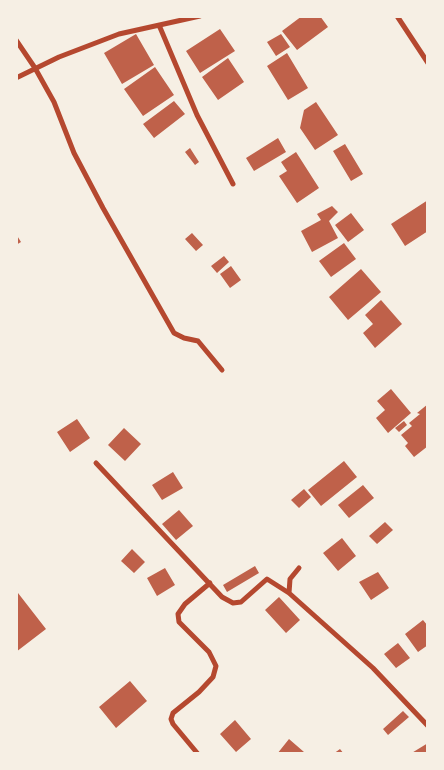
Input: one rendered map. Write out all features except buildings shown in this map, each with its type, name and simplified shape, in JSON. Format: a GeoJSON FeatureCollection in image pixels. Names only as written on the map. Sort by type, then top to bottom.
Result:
{"type":"FeatureCollection","features":[{"type":"Feature","properties":{"kind":"street"},"geometry":{"type":"LineString","coordinates":[[16,78],[35,68],[119,34],[200,16]]}},
{"type":"Feature","properties":{"kind":"street"},"geometry":{"type":"LineString","coordinates":[[397,16],[428,63]]}},
{"type":"Feature","properties":{"kind":"street"},"geometry":{"type":"LineString","coordinates":[[159,25],[197,115],[233,184]]}},
{"type":"Feature","properties":{"kind":"street"},"geometry":{"type":"LineString","coordinates":[[16,40],[35,68],[54,102],[74,153],[163,316],[174,333],[184,338],[198,341],[222,370]]}},
{"type":"Feature","properties":{"kind":"street"},"geometry":{"type":"LineString","coordinates":[[96,463],[222,597],[233,603],[241,602],[267,579],[290,593],[373,668],[428,726]]}},
{"type":"Feature","properties":{"kind":"street"},"geometry":{"type":"LineString","coordinates":[[290,593],[290,579],[299,568]]}},
{"type":"Feature","properties":{"kind":"street"},"geometry":{"type":"LineString","coordinates":[[198,754],[171,719],[173,713],[199,692],[213,677],[216,666],[209,652],[179,622],[178,614],[185,604],[210,583]]}}]}
